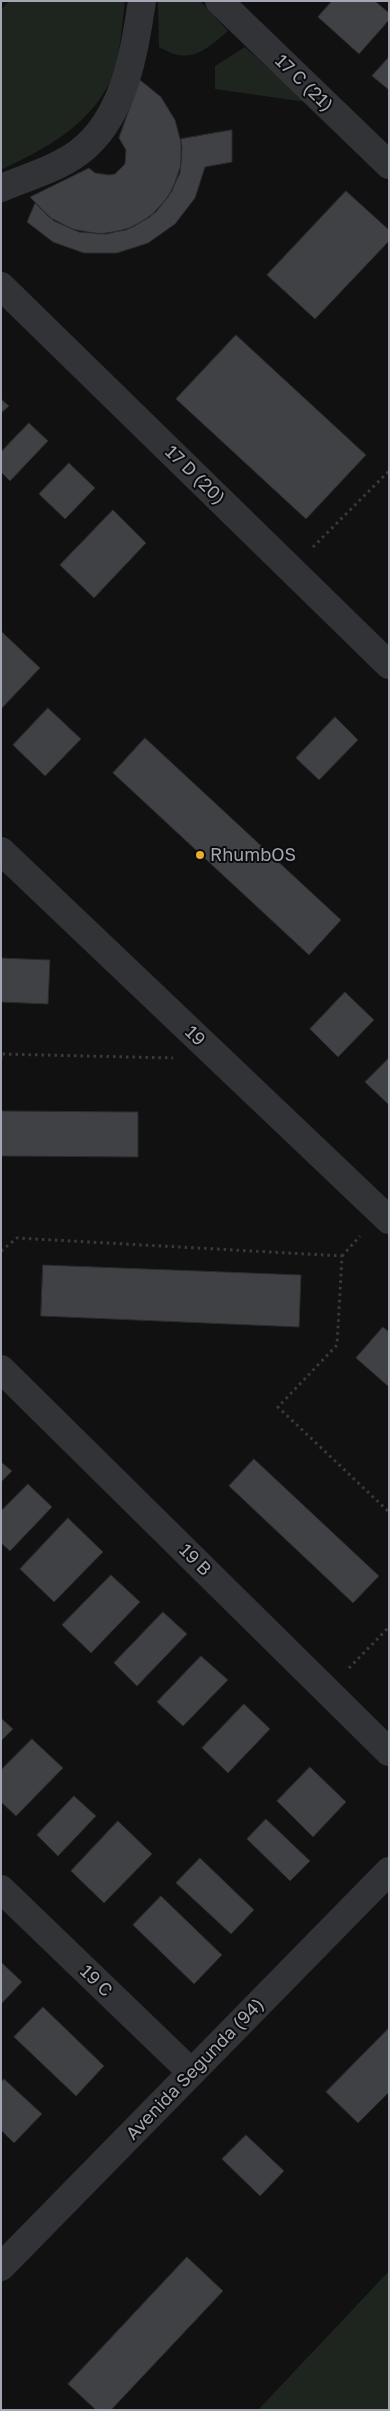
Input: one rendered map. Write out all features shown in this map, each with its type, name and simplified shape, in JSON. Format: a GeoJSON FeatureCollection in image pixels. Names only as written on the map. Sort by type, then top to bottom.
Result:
{"type":"FeatureCollection","features":[{"type":"Feature","properties":{"kind":"street"},"geometry":{"type":"LineString","coordinates":[[1,188],[78,154],[102,130],[123,89],[135,47],[142,1]]}},
{"type":"Feature","properties":{"kind":"street","name":"17 C (21)"},"geometry":{"type":"LineString","coordinates":[[219,1],[389,165]]}},
{"type":"Feature","properties":{"kind":"street","name":"17 D (20)"},"geometry":{"type":"LineString","coordinates":[[1,286],[389,665]]}},
{"type":"Feature","properties":{"kind":"street","name":"19"},"geometry":{"type":"LineString","coordinates":[[1,852],[389,1220]]}},
{"type":"Feature","properties":{"kind":"street","name":"19 B"},"geometry":{"type":"LineString","coordinates":[[1,1369],[389,1752]]}},
{"type":"Feature","properties":{"kind":"street","name":"Avenida Segunda (94)"},"geometry":{"type":"LineString","coordinates":[[1,2267],[389,1871]]}},
{"type":"Feature","properties":{"kind":"street","name":"19 C"},"geometry":{"type":"LineString","coordinates":[[1,1889],[191,2072]]}},
{"type":"Feature","properties":{"kind":"path"},"geometry":{"type":"LineString","coordinates":[[291,569],[389,471]]}},
{"type":"Feature","properties":{"kind":"path"},"geometry":{"type":"LineString","coordinates":[[1,1059],[1,1054],[220,1060]]}},
{"type":"Feature","properties":{"kind":"path"},"geometry":{"type":"LineString","coordinates":[[1,1251],[17,1238],[342,1256],[337,1345],[278,1407],[389,1512]]}},
{"type":"Feature","properties":{"kind":"path"},"geometry":{"type":"LineString","coordinates":[[327,1690],[389,1628]]}},
{"type":"Feature","properties":{"kind":"shaded area"},"geometry":{"type":"Polygon","coordinates":[[[9,1],[125,1],[116,65],[109,84],[100,99],[76,125],[62,136],[33,154],[1,170],[1,10],[9,1]]]}},
{"type":"Feature","properties":{"kind":"shaded area"},"geometry":{"type":"Polygon","coordinates":[[[158,1],[200,1],[228,31],[196,54],[179,55],[170,52],[159,47],[158,1]]]}},
{"type":"Feature","properties":{"kind":"shaded area"},"geometry":{"type":"Polygon","coordinates":[[[245,47],[306,102],[215,89],[215,66],[245,47]]]}},
{"type":"Feature","properties":{"kind":"shaded area"},"geometry":{"type":"Polygon","coordinates":[[[389,2271],[389,2410],[258,2410],[389,2271]]]}},
{"type":"Feature","properties":{"kind":"building"},"geometry":{"type":"Polygon","coordinates":[[[332,1],[375,1],[389,13],[389,20],[359,54],[318,17],[332,1]]]}},
{"type":"Feature","properties":{"kind":"building"},"geometry":{"type":"Polygon","coordinates":[[[389,57],[389,90],[372,76],[389,57]]]}},
{"type":"Feature","properties":{"kind":"building"},"geometry":{"type":"Polygon","coordinates":[[[140,80],[161,97],[175,120],[182,146],[180,173],[168,197],[150,217],[126,230],[99,234],[72,229],[49,217],[30,197],[89,168],[95,173],[109,175],[115,174],[125,164],[126,150],[119,138],[140,80]]]}},
{"type":"Feature","properties":{"kind":"building"},"geometry":{"type":"Polygon","coordinates":[[[232,130],[232,162],[205,167],[195,198],[175,224],[148,243],[117,253],[84,253],[53,242],[27,222],[35,203],[54,221],[79,232],[107,234],[133,227],[156,212],[172,191],[181,165],[181,139],[232,130]]]}},
{"type":"Feature","properties":{"kind":"building"},"geometry":{"type":"Polygon","coordinates":[[[346,191],[389,230],[389,241],[315,319],[267,275],[346,191]]]}},
{"type":"Feature","properties":{"kind":"building"},"geometry":{"type":"Polygon","coordinates":[[[236,335],[366,455],[306,519],[176,399],[236,335]]]}},
{"type":"Feature","properties":{"kind":"building"},"geometry":{"type":"Polygon","coordinates":[[[1,399],[9,406],[1,413],[1,399]]]}},
{"type":"Feature","properties":{"kind":"building"},"geometry":{"type":"Polygon","coordinates":[[[29,423],[48,441],[10,481],[1,472],[1,452],[29,423]]]}},
{"type":"Feature","properties":{"kind":"building"},"geometry":{"type":"Polygon","coordinates":[[[69,463],[95,488],[65,519],[39,494],[69,463]]]}},
{"type":"Feature","properties":{"kind":"building"},"geometry":{"type":"Polygon","coordinates":[[[113,510],[146,543],[94,598],[60,565],[113,510]]]}},
{"type":"Feature","properties":{"kind":"building"},"geometry":{"type":"Polygon","coordinates":[[[1,633],[40,668],[1,709],[1,633]]]}},
{"type":"Feature","properties":{"kind":"building"},"geometry":{"type":"Polygon","coordinates":[[[48,708],[81,739],[45,776],[13,745],[48,708]]]}},
{"type":"Feature","properties":{"kind":"building"},"geometry":{"type":"Polygon","coordinates":[[[335,717],[358,740],[319,780],[296,758],[335,717]]]}},
{"type":"Feature","properties":{"kind":"building"},"geometry":{"type":"Polygon","coordinates":[[[145,738],[341,920],[309,955],[113,773],[145,738]]]}},
{"type":"Feature","properties":{"kind":"building"},"geometry":{"type":"Polygon","coordinates":[[[1,958],[50,960],[48,1004],[1,1002],[1,958]]]}},
{"type":"Feature","properties":{"kind":"building"},"geometry":{"type":"Polygon","coordinates":[[[345,992],[374,1020],[338,1057],[310,1029],[345,992]]]}},
{"type":"Feature","properties":{"kind":"building"},"geometry":{"type":"Polygon","coordinates":[[[389,1058],[389,1105],[365,1082],[389,1058]]]}},
{"type":"Feature","properties":{"kind":"building"},"geometry":{"type":"Polygon","coordinates":[[[1,1111],[138,1112],[138,1157],[1,1156],[1,1111]]]}},
{"type":"Feature","properties":{"kind":"building"},"geometry":{"type":"Polygon","coordinates":[[[43,1265],[301,1275],[299,1327],[41,1316],[43,1265]]]}},
{"type":"Feature","properties":{"kind":"building"},"geometry":{"type":"Polygon","coordinates":[[[383,1327],[389,1332],[389,1387],[356,1358],[383,1327]]]}},
{"type":"Feature","properties":{"kind":"building"},"geometry":{"type":"Polygon","coordinates":[[[254,1459],[379,1576],[353,1603],[229,1486],[254,1459]]]}},
{"type":"Feature","properties":{"kind":"building"},"geometry":{"type":"Polygon","coordinates":[[[1,1462],[12,1471],[1,1482],[1,1462]]]}},
{"type":"Feature","properties":{"kind":"building"},"geometry":{"type":"Polygon","coordinates":[[[28,1484],[52,1507],[10,1551],[1,1543],[1,1511],[28,1484]]]}},
{"type":"Feature","properties":{"kind":"building"},"geometry":{"type":"Polygon","coordinates":[[[68,1518],[103,1552],[54,1602],[20,1569],[68,1518]]]}},
{"type":"Feature","properties":{"kind":"building"},"geometry":{"type":"Polygon","coordinates":[[[111,1575],[140,1602],[91,1653],[62,1625],[111,1575]]]}},
{"type":"Feature","properties":{"kind":"building"},"geometry":{"type":"Polygon","coordinates":[[[163,1612],[187,1634],[137,1686],[114,1663],[163,1612]]]}},
{"type":"Feature","properties":{"kind":"building"},"geometry":{"type":"Polygon","coordinates":[[[201,1656],[228,1680],[183,1726],[157,1702],[201,1656]]]}},
{"type":"Feature","properties":{"kind":"building"},"geometry":{"type":"Polygon","coordinates":[[[244,1704],[270,1729],[228,1773],[202,1748],[244,1704]]]}},
{"type":"Feature","properties":{"kind":"building"},"geometry":{"type":"Polygon","coordinates":[[[1,1718],[13,1729],[1,1741],[1,1718]]]}},
{"type":"Feature","properties":{"kind":"building"},"geometry":{"type":"Polygon","coordinates":[[[32,1739],[63,1768],[16,1816],[1,1802],[1,1770],[32,1739]]]}},
{"type":"Feature","properties":{"kind":"building"},"geometry":{"type":"Polygon","coordinates":[[[310,1767],[346,1802],[313,1837],[277,1801],[310,1767]]]}},
{"type":"Feature","properties":{"kind":"building"},"geometry":{"type":"Polygon","coordinates":[[[74,1796],[96,1816],[58,1856],[37,1835],[74,1796]]]}},
{"type":"Feature","properties":{"kind":"building"},"geometry":{"type":"Polygon","coordinates":[[[266,1819],[310,1861],[290,1881],[247,1839],[266,1819]]]}},
{"type":"Feature","properties":{"kind":"building"},"geometry":{"type":"Polygon","coordinates":[[[118,1821],[152,1854],[104,1903],[71,1871],[118,1821]]]}},
{"type":"Feature","properties":{"kind":"building"},"geometry":{"type":"Polygon","coordinates":[[[200,1858],[254,1910],[231,1934],[176,1883],[200,1858]]]}},
{"type":"Feature","properties":{"kind":"building"},"geometry":{"type":"Polygon","coordinates":[[[161,1896],[222,1955],[194,1984],[133,1925],[161,1896]]]}},
{"type":"Feature","properties":{"kind":"building"},"geometry":{"type":"Polygon","coordinates":[[[1,1962],[22,1982],[1,2004],[1,1962]]]}},
{"type":"Feature","properties":{"kind":"building"},"geometry":{"type":"Polygon","coordinates":[[[43,2007],[104,2066],[76,2096],[14,2037],[43,2007]]]}},
{"type":"Feature","properties":{"kind":"building"},"geometry":{"type":"Polygon","coordinates":[[[389,2028],[389,2092],[358,2123],[326,2092],[389,2028]]]}},
{"type":"Feature","properties":{"kind":"building"},"geometry":{"type":"Polygon","coordinates":[[[4,2079],[42,2114],[14,2143],[1,2130],[1,2082],[4,2079]]]}},
{"type":"Feature","properties":{"kind":"building"},"geometry":{"type":"Polygon","coordinates":[[[246,2135],[284,2171],[260,2196],[222,2159],[246,2135]]]}},
{"type":"Feature","properties":{"kind":"building"},"geometry":{"type":"Polygon","coordinates":[[[187,2257],[223,2291],[111,2410],[96,2410],[68,2384],[187,2257]]]}},
{"type":"Feature","properties":{"kind":"place","name":"RhumbOS"},"geometry":{"type":"Point","coordinates":[200,855]}}]}
